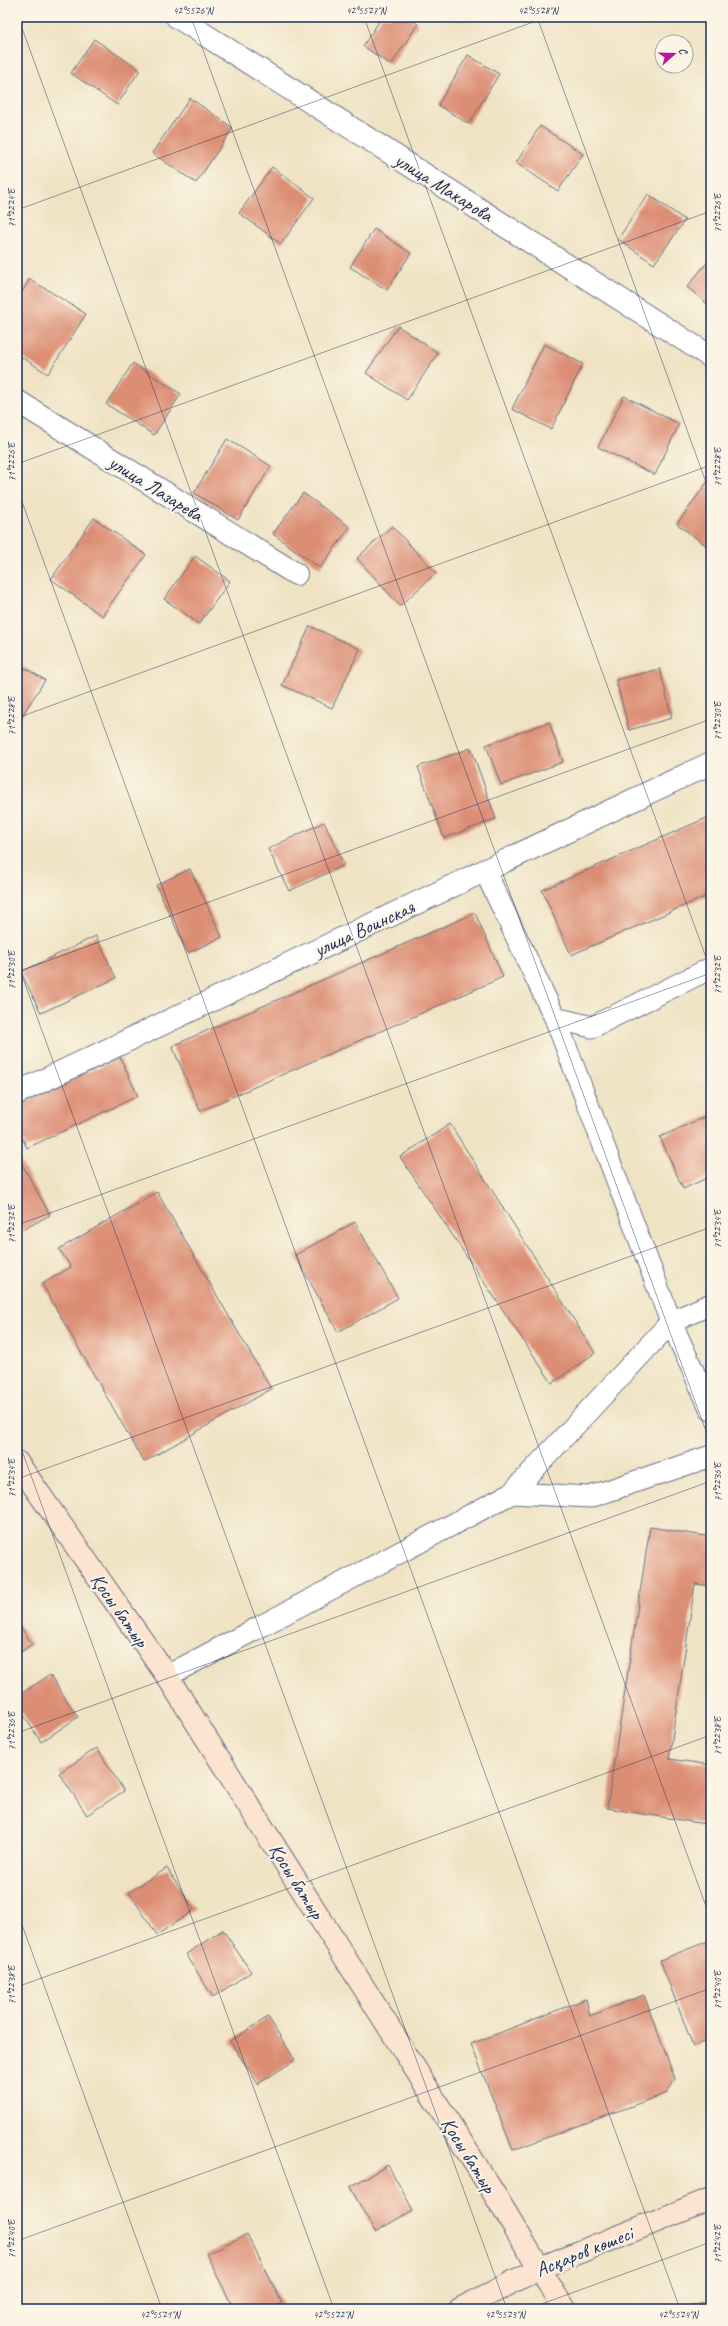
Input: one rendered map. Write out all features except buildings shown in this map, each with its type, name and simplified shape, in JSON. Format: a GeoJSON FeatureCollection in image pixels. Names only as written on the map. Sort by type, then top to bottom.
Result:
{"type":"FeatureCollection","features":[{"type":"Feature","properties":{"kind":"street","name":"улица Макарова"},"geometry":{"type":"LineString","coordinates":[[177,17],[711,357]]}},
{"type":"Feature","properties":{"kind":"street","name":"улица Лазарева"},"geometry":{"type":"LineString","coordinates":[[17,402],[296,574]]}},
{"type":"Feature","properties":{"kind":"street","name":"улица Воинская"},"geometry":{"type":"LineString","coordinates":[[17,1093],[711,763]]}},
{"type":"Feature","properties":{"kind":"street","name":"Қосы батыр"},"geometry":{"type":"LineString","coordinates":[[17,1462],[167,1676],[540,2268],[564,2309]]}},
{"type":"Feature","properties":{"kind":"street","name":"Асқаров көшесі"},"geometry":{"type":"LineString","coordinates":[[460,2309],[540,2268],[711,2199]]}},
{"type":"Feature","properties":{"kind":"lane"},"geometry":{"type":"LineString","coordinates":[[485,871],[555,1018],[670,1322],[711,1410]]}},
{"type":"Feature","properties":{"kind":"lane"},"geometry":{"type":"LineString","coordinates":[[555,1018],[592,1027],[711,968]]}},
{"type":"Feature","properties":{"kind":"lane"},"geometry":{"type":"LineString","coordinates":[[167,1676],[512,1493],[670,1322],[711,1304]]}},
{"type":"Feature","properties":{"kind":"lane"},"geometry":{"type":"LineString","coordinates":[[512,1493],[590,1497],[711,1456]]}}]}
